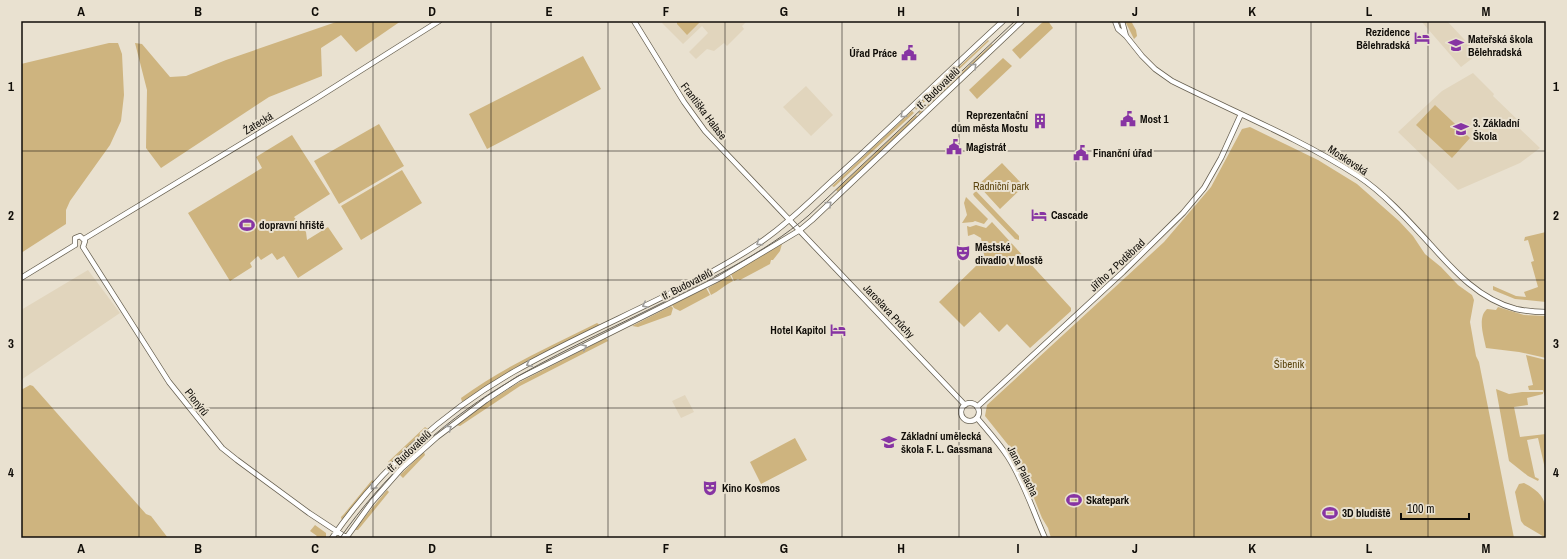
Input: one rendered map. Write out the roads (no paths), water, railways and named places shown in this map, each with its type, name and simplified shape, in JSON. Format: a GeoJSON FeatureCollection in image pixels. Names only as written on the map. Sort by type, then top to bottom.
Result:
{"type":"FeatureCollection","features":[{"type":"Feature","properties":{"kind":"street","name":"Žatecká"},"geometry":{"type":"LineString","coordinates":[[84,239],[317,98],[439,21]]}},
{"type":"Feature","properties":{"kind":"street","name":"Františka Halase"},"geometry":{"type":"LineString","coordinates":[[634,21],[684,102],[705,131],[800,230]]}},
{"type":"Feature","properties":{"kind":"street","name":"tř. Budovatelů"},"geometry":{"type":"LineString","coordinates":[[332,538],[371,489],[407,450],[439,422],[476,396],[515,371],[715,270],[758,244],[790,220],[1003,21]]}},
{"type":"Feature","properties":{"kind":"street","name":"tř. Budovatelů"},"geometry":{"type":"LineString","coordinates":[[346,538],[372,502],[402,468],[437,437],[486,400],[518,379],[720,278],[800,230],[1022,21]]}},
{"type":"Feature","properties":{"kind":"street","name":"Moskevská"},"geometry":{"type":"LineString","coordinates":[[1115,21],[1118,29],[1126,36],[1147,62],[1172,81],[1323,155],[1360,177],[1391,204],[1469,285],[1485,295],[1516,309],[1546,312]]}},
{"type":"Feature","properties":{"kind":"street","name":"Moskevská"},"geometry":{"type":"LineString","coordinates":[[1122,21],[1126,36]]}},
{"type":"Feature","properties":{"kind":"street","name":"Jiřího z Poděbrad"},"geometry":{"type":"LineString","coordinates":[[977,407],[1123,272],[1183,213],[1204,188],[1221,158],[1241,114]]}},
{"type":"Feature","properties":{"kind":"street","name":"Jaroslava Průchy"},"geometry":{"type":"LineString","coordinates":[[800,230],[965,405]]}},
{"type":"Feature","properties":{"kind":"street"},"geometry":{"type":"LineString","coordinates":[[80,236],[84,239],[85,244],[82,247],[79,248],[75,245],[74,240],[77,237],[80,236]]}},
{"type":"Feature","properties":{"kind":"street"},"geometry":{"type":"LineString","coordinates":[[21,278],[75,245]]}},
{"type":"Feature","properties":{"kind":"street","name":"Pionýrů"},"geometry":{"type":"LineString","coordinates":[[82,247],[169,382],[222,448],[309,513],[346,538]]}},
{"type":"Feature","properties":{"kind":"street"},"geometry":{"type":"LineString","coordinates":[[970,404],[977,407],[979,414],[977,418],[972,421],[965,419],[962,412],[965,405],[970,404]]}},
{"type":"Feature","properties":{"kind":"street","name":"Jana Palacha"},"geometry":{"type":"LineString","coordinates":[[977,418],[998,442],[1020,478],[1045,538]]}},
{"type":"Feature","properties":{"kind":"tram line"},"geometry":{"type":"LineString","coordinates":[[340,538],[374,494],[393,473],[434,435],[478,401],[520,375],[557,355],[693,288],[753,255],[790,230],[808,216],[1015,21]]}},
{"type":"Feature","properties":{"kind":"place","name":"Rezidence Bělehradská"},"geometry":{"type":"Point","coordinates":[1422,38]}},
{"type":"Feature","properties":{"kind":"place","name":"Mateřská škola Bělehradská"},"geometry":{"type":"Point","coordinates":[1456,45]}},
{"type":"Feature","properties":{"kind":"place","name":"Úřad Práce"},"geometry":{"type":"Point","coordinates":[909,53]}},
{"type":"Feature","properties":{"kind":"place","name":"Most 1"},"geometry":{"type":"Point","coordinates":[1128,119]}},
{"type":"Feature","properties":{"kind":"place","name":"Reprezentační dům města Mostu"},"geometry":{"type":"Point","coordinates":[1040,121]}},
{"type":"Feature","properties":{"kind":"place","name":"3. Základní Škola"},"geometry":{"type":"Point","coordinates":[1461,129]}},
{"type":"Feature","properties":{"kind":"place","name":"Magistrát"},"geometry":{"type":"Point","coordinates":[954,147]}},
{"type":"Feature","properties":{"kind":"place","name":"Finanční úřad"},"geometry":{"type":"Point","coordinates":[1081,153]}},
{"type":"Feature","properties":{"kind":"place","name":"Cascade"},"geometry":{"type":"Point","coordinates":[1039,215]}},
{"type":"Feature","properties":{"kind":"place","name":"dopravní hřiště"},"geometry":{"type":"Point","coordinates":[247,225]}},
{"type":"Feature","properties":{"kind":"place","name":"Městské divadlo v Mostě"},"geometry":{"type":"Point","coordinates":[963,253]}},
{"type":"Feature","properties":{"kind":"place","name":"Hotel Kapitol"},"geometry":{"type":"Point","coordinates":[838,330]}},
{"type":"Feature","properties":{"kind":"place","name":"Základní umělecká škola F. L. Gassmana"},"geometry":{"type":"Point","coordinates":[889,442]}},
{"type":"Feature","properties":{"kind":"place","name":"Kino Kosmos"},"geometry":{"type":"Point","coordinates":[710,488]}},
{"type":"Feature","properties":{"kind":"place","name":"Skatepark"},"geometry":{"type":"Point","coordinates":[1074,500]}},
{"type":"Feature","properties":{"kind":"place","name":"3D bludiště"},"geometry":{"type":"Point","coordinates":[1330,513]}},
{"type":"Feature","properties":{"kind":"park label","name":"Radniční park"},"geometry":{"type":"Point","coordinates":[1001,186]}},
{"type":"Feature","properties":{"kind":"park label","name":"Šibeník"},"geometry":{"type":"Point","coordinates":[1289,364]}}]}
